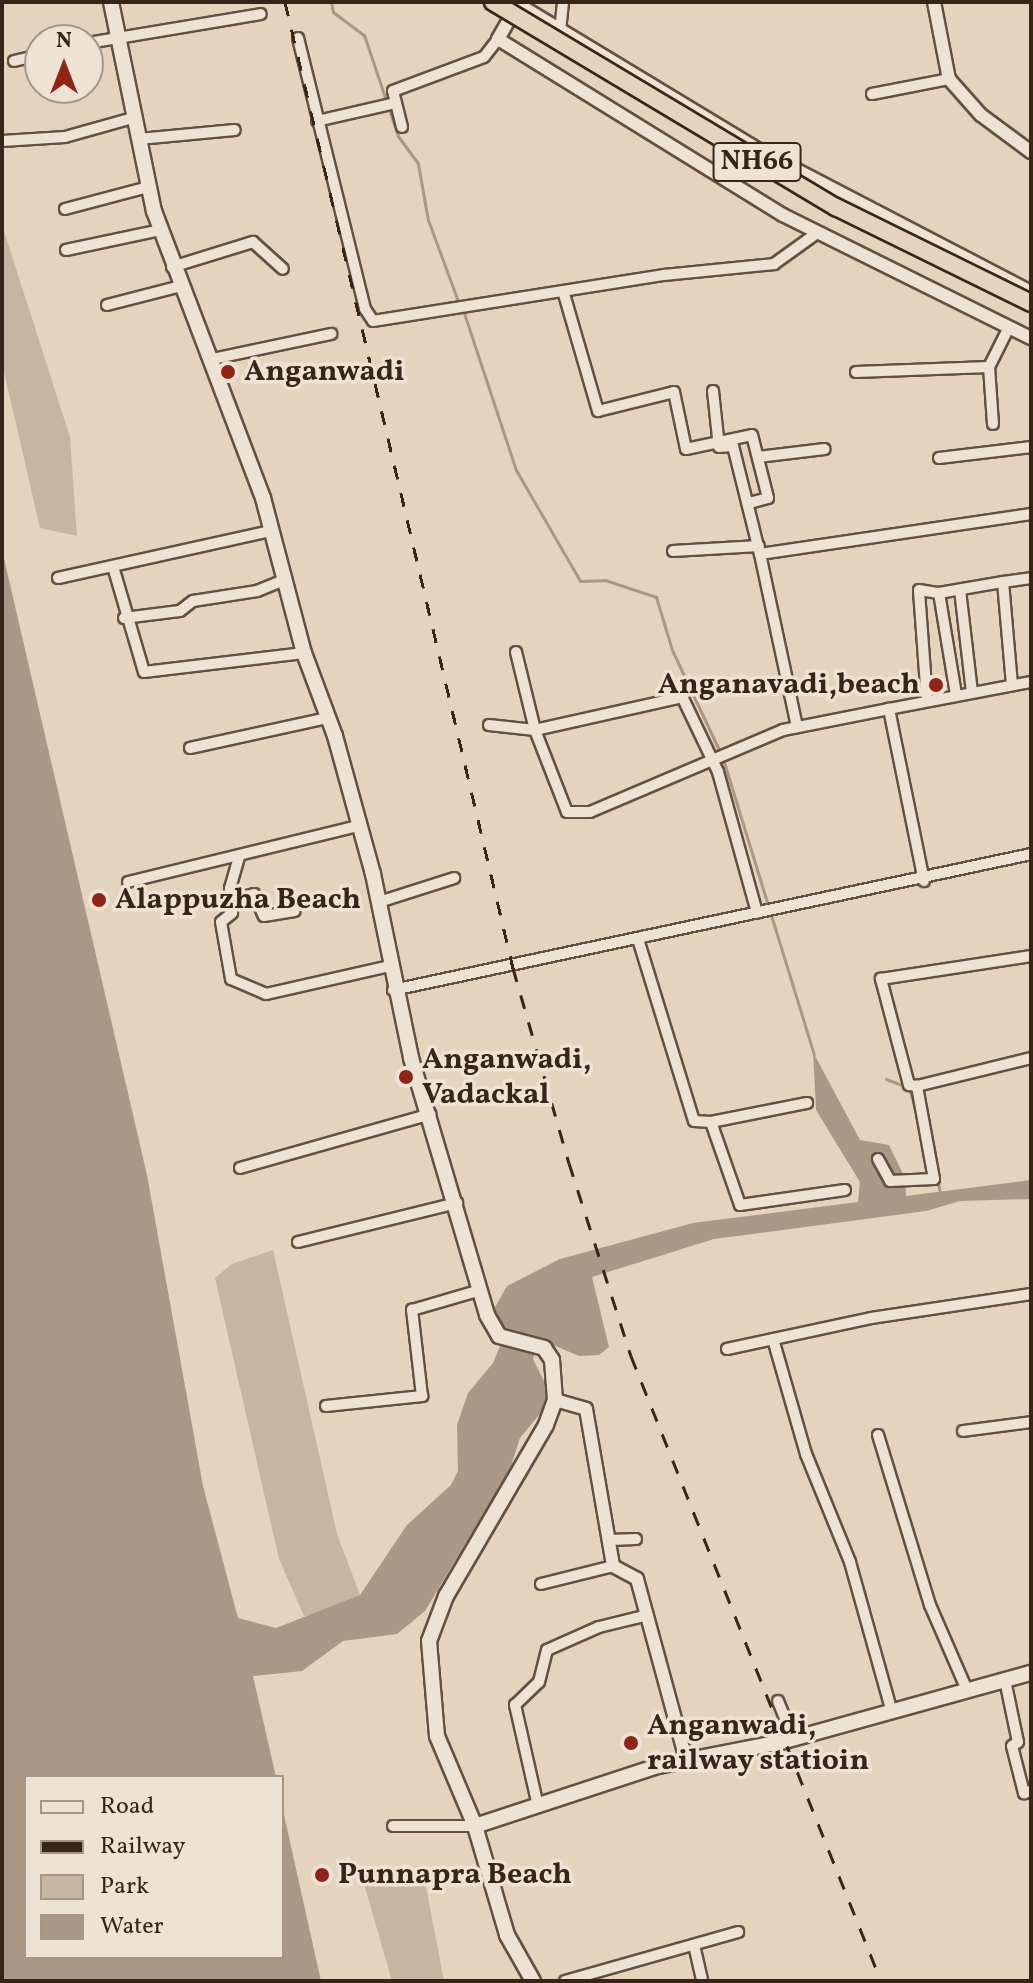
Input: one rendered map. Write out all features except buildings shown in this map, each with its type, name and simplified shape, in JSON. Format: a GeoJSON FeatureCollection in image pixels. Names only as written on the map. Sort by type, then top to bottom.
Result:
{"type":"FeatureCollection","features":[{"type":"Feature","properties":{"kind":"highway","name":"NH66"},"geometry":{"type":"LineString","coordinates":[[493,2],[836,207],[1031,303]]}},
{"type":"Feature","properties":{"kind":"main road"},"geometry":{"type":"LineString","coordinates":[[111,2],[148,187],[160,230],[172,267],[212,359],[286,579],[304,653],[328,718],[379,902],[393,990],[480,1285],[499,1336],[544,1348],[552,1360],[555,1400],[446,1596],[429,1641],[437,1736],[475,1826],[507,1935],[533,1981]]}},
{"type":"Feature","properties":{"kind":"main road"},"geometry":{"type":"LineString","coordinates":[[475,1826],[686,1759],[793,1738],[1031,1673]]}},
{"type":"Feature","properties":{"kind":"street"},"geometry":{"type":"LineString","coordinates":[[560,31],[563,2]]}},
{"type":"Feature","properties":{"kind":"street"},"geometry":{"type":"LineString","coordinates":[[934,2],[949,79],[981,115],[1031,152]]}},
{"type":"Feature","properties":{"kind":"street"},"geometry":{"type":"LineString","coordinates":[[402,127],[393,91],[484,57],[498,39],[516,3],[762,152],[1031,292]]}},
{"type":"Feature","properties":{"kind":"street"},"geometry":{"type":"LineString","coordinates":[[104,41],[261,14]]}},
{"type":"Feature","properties":{"kind":"street"},"geometry":{"type":"LineString","coordinates":[[298,38],[369,318],[381,322],[664,275],[774,264],[817,233]]}},
{"type":"Feature","properties":{"kind":"street"},"geometry":{"type":"LineString","coordinates":[[498,39],[817,233],[1031,338]]}},
{"type":"Feature","properties":{"kind":"street"},"geometry":{"type":"LineString","coordinates":[[14,61],[24,59]]}},
{"type":"Feature","properties":{"kind":"street"},"geometry":{"type":"LineString","coordinates":[[872,94],[949,79]]}},
{"type":"Feature","properties":{"kind":"street"},"geometry":{"type":"LineString","coordinates":[[317,121],[395,103]]}},
{"type":"Feature","properties":{"kind":"street"},"geometry":{"type":"LineString","coordinates":[[2,141],[65,137],[136,117]]}},
{"type":"Feature","properties":{"kind":"street"},"geometry":{"type":"LineString","coordinates":[[139,139],[235,130]]}},
{"type":"Feature","properties":{"kind":"street"},"geometry":{"type":"LineString","coordinates":[[65,209],[148,187]]}},
{"type":"Feature","properties":{"kind":"street"},"geometry":{"type":"LineString","coordinates":[[66,250],[160,230]]}},
{"type":"Feature","properties":{"kind":"street"},"geometry":{"type":"LineString","coordinates":[[172,267],[253,242],[283,269]]}},
{"type":"Feature","properties":{"kind":"street"},"geometry":{"type":"LineString","coordinates":[[107,305],[181,286]]}},
{"type":"Feature","properties":{"kind":"street"},"geometry":{"type":"LineString","coordinates":[[564,294],[598,411],[674,392],[686,449],[752,435],[768,498],[749,503]]}},
{"type":"Feature","properties":{"kind":"street"},"geometry":{"type":"LineString","coordinates":[[993,424],[989,367],[1009,327]]}},
{"type":"Feature","properties":{"kind":"street"},"geometry":{"type":"LineString","coordinates":[[212,359],[331,334]]}},
{"type":"Feature","properties":{"kind":"street"},"geometry":{"type":"LineString","coordinates":[[856,372],[989,367]]}},
{"type":"Feature","properties":{"kind":"street"},"geometry":{"type":"LineString","coordinates":[[713,391],[721,448],[733,446],[749,503],[797,727]]}},
{"type":"Feature","properties":{"kind":"street"},"geometry":{"type":"LineString","coordinates":[[939,458],[1031,447]]}},
{"type":"Feature","properties":{"kind":"street"},"geometry":{"type":"LineString","coordinates":[[758,457],[825,449]]}},
{"type":"Feature","properties":{"kind":"street"},"geometry":{"type":"LineString","coordinates":[[673,551],[760,550],[1031,514]]}},
{"type":"Feature","properties":{"kind":"street"},"geometry":{"type":"LineString","coordinates":[[58,578],[114,570],[270,531]]}},
{"type":"Feature","properties":{"kind":"street"},"geometry":{"type":"LineString","coordinates":[[114,570],[124,618],[144,672],[304,653]]}},
{"type":"Feature","properties":{"kind":"street"},"geometry":{"type":"LineString","coordinates":[[927,700],[919,590],[939,593],[1031,578]]}},
{"type":"Feature","properties":{"kind":"street"},"geometry":{"type":"LineString","coordinates":[[124,618],[180,611],[193,601],[286,579]]}},
{"type":"Feature","properties":{"kind":"street"},"geometry":{"type":"LineString","coordinates":[[1003,582],[1012,685]]}},
{"type":"Feature","properties":{"kind":"street"},"geometry":{"type":"LineString","coordinates":[[960,590],[972,692]]}},
{"type":"Feature","properties":{"kind":"street"},"geometry":{"type":"LineString","coordinates":[[939,593],[956,695]]}},
{"type":"Feature","properties":{"kind":"street"},"geometry":{"type":"LineString","coordinates":[[516,652],[535,730],[567,812],[590,812],[797,727],[1031,682]]}},
{"type":"Feature","properties":{"kind":"street"},"geometry":{"type":"LineString","coordinates":[[489,725],[535,730],[680,693],[713,760],[757,913]]}},
{"type":"Feature","properties":{"kind":"street"},"geometry":{"type":"LineString","coordinates":[[889,709],[924,881]]}},
{"type":"Feature","properties":{"kind":"street"},"geometry":{"type":"LineString","coordinates":[[190,748],[328,718]]}},
{"type":"Feature","properties":{"kind":"street"},"geometry":{"type":"LineString","coordinates":[[128,882],[357,826]]}},
{"type":"Feature","properties":{"kind":"street"},"geometry":{"type":"LineString","coordinates":[[393,990],[788,906],[924,881],[1031,854]]}},
{"type":"Feature","properties":{"kind":"street"},"geometry":{"type":"LineString","coordinates":[[239,857],[229,900],[232,913],[221,922],[226,968],[252,992],[390,966]]}},
{"type":"Feature","properties":{"kind":"street"},"geometry":{"type":"LineString","coordinates":[[379,902],[454,878]]}},
{"type":"Feature","properties":{"kind":"street"},"geometry":{"type":"LineString","coordinates":[[229,900],[254,894],[264,916],[295,911]]}},
{"type":"Feature","properties":{"kind":"street"},"geometry":{"type":"LineString","coordinates":[[638,939],[694,1121],[711,1122],[807,1103]]}},
{"type":"Feature","properties":{"kind":"street"},"geometry":{"type":"LineString","coordinates":[[1031,956],[881,979],[909,1085],[917,1086],[1031,1058]]}},
{"type":"Feature","properties":{"kind":"street"},"geometry":{"type":"LineString","coordinates":[[878,1159],[890,1181],[934,1179],[917,1086]]}},
{"type":"Feature","properties":{"kind":"street"},"geometry":{"type":"LineString","coordinates":[[240,1168],[431,1114]]}},
{"type":"Feature","properties":{"kind":"street"},"geometry":{"type":"LineString","coordinates":[[711,1122],[740,1205],[845,1190]]}},
{"type":"Feature","properties":{"kind":"street"},"geometry":{"type":"LineString","coordinates":[[298,1242],[457,1203]]}},
{"type":"Feature","properties":{"kind":"street"},"geometry":{"type":"LineString","coordinates":[[326,1406],[422,1396],[412,1310],[480,1285]]}},
{"type":"Feature","properties":{"kind":"street"},"geometry":{"type":"LineString","coordinates":[[727,1349],[1031,1294]]}},
{"type":"Feature","properties":{"kind":"street"},"geometry":{"type":"LineString","coordinates":[[773,1339],[806,1454],[850,1562],[891,1709]]}},
{"type":"Feature","properties":{"kind":"street"},"geometry":{"type":"LineString","coordinates":[[555,1400],[586,1409],[613,1566]]}},
{"type":"Feature","properties":{"kind":"street"},"geometry":{"type":"LineString","coordinates":[[963,1431],[1031,1422]]}},
{"type":"Feature","properties":{"kind":"street"},"geometry":{"type":"LineString","coordinates":[[878,1435],[930,1605],[967,1690]]}},
{"type":"Feature","properties":{"kind":"street"},"geometry":{"type":"LineString","coordinates":[[610,1540],[636,1539]]}},
{"type":"Feature","properties":{"kind":"street"},"geometry":{"type":"LineString","coordinates":[[541,1584],[613,1566],[637,1579],[686,1759]]}},
{"type":"Feature","properties":{"kind":"street"},"geometry":{"type":"LineString","coordinates":[[538,1806],[515,1705],[539,1682],[547,1650],[599,1627],[648,1615]]}},
{"type":"Feature","properties":{"kind":"street"},"geometry":{"type":"LineString","coordinates":[[1005,1680],[1018,1742],[1012,1746],[1024,1793],[1031,1791]]}},
{"type":"Feature","properties":{"kind":"street"},"geometry":{"type":"LineString","coordinates":[[778,1701],[793,1738]]}},
{"type":"Feature","properties":{"kind":"street"},"geometry":{"type":"LineString","coordinates":[[393,1826],[475,1826]]}},
{"type":"Feature","properties":{"kind":"street"},"geometry":{"type":"LineString","coordinates":[[565,1981],[738,1932]]}},
{"type":"Feature","properties":{"kind":"street"},"geometry":{"type":"LineString","coordinates":[[694,1945],[702,1981]]}},
{"type":"Feature","properties":{"kind":"green space"},"geometry":{"type":"Polygon","coordinates":[[[2,225],[70,437],[77,536],[40,528],[2,363],[2,225]]]}},
{"type":"Feature","properties":{"kind":"green space"},"geometry":{"type":"Polygon","coordinates":[[[273,1250],[337,1534],[360,1595],[331,1611],[304,1616],[279,1559],[215,1278],[232,1264],[273,1250]]]}},
{"type":"Feature","properties":{"kind":"green space"},"geometry":{"type":"Polygon","coordinates":[[[422,1866],[444,1981],[392,1981],[360,1870],[422,1866]]]}},
{"type":"Feature","properties":{"kind":"water"},"geometry":{"type":"Polygon","coordinates":[[[2,550],[147,1175],[203,1486],[238,1618],[276,1628],[360,1595],[407,1525],[451,1485],[458,1471],[457,1425],[468,1393],[493,1363],[505,1334],[490,1316],[507,1286],[560,1259],[693,1223],[858,1202],[860,1182],[816,1110],[813,1052],[860,1140],[889,1145],[905,1178],[906,1196],[1031,1180],[1031,1199],[960,1201],[926,1211],[714,1239],[592,1277],[609,1347],[599,1355],[579,1356],[539,1339],[533,1359],[546,1385],[544,1409],[520,1438],[510,1469],[425,1611],[397,1634],[343,1641],[302,1671],[253,1676],[276,1775],[24,1775],[24,1959],[284,1959],[284,1815],[321,1981],[2,1981],[2,550]]]}},
{"type":"Feature","properties":{"kind":"waterway"},"geometry":{"type":"LineString","coordinates":[[331,2],[333,12],[364,35],[398,136],[418,164],[428,220],[459,304]]}},
{"type":"Feature","properties":{"kind":"waterway"},"geometry":{"type":"LineString","coordinates":[[463,310],[516,470],[580,581],[605,580],[656,597],[672,650],[720,752]]}},
{"type":"Feature","properties":{"kind":"waterway"},"geometry":{"type":"LineString","coordinates":[[723,759],[814,1054]]}},
{"type":"Feature","properties":{"kind":"waterway"},"geometry":{"type":"LineString","coordinates":[[886,1079],[909,1088],[919,1124]]}},
{"type":"Feature","properties":{"kind":"waterway"},"geometry":{"type":"LineString","coordinates":[[937,1180],[941,1196]]}},
{"type":"Feature","properties":{"kind":"railway"},"geometry":{"type":"LineString","coordinates":[[285,2],[513,968],[569,1163],[631,1356],[881,1981]]}},
{"type":"Feature","properties":{"kind":"place","name":"Anganwadi"},"geometry":{"type":"Point","coordinates":[228,372]}},
{"type":"Feature","properties":{"kind":"place","name":"Anganavadi,beach"},"geometry":{"type":"Point","coordinates":[936,685]}},
{"type":"Feature","properties":{"kind":"place","name":"Alappuzha Beach"},"geometry":{"type":"Point","coordinates":[99,900]}},
{"type":"Feature","properties":{"kind":"place","name":"Anganwadi, Vadackal"},"geometry":{"type":"Point","coordinates":[406,1077]}},
{"type":"Feature","properties":{"kind":"place","name":"Anganwadi, railway statioin"},"geometry":{"type":"Point","coordinates":[631,1743]}},
{"type":"Feature","properties":{"kind":"place","name":"Punnapra Beach"},"geometry":{"type":"Point","coordinates":[322,1875]}}]}
